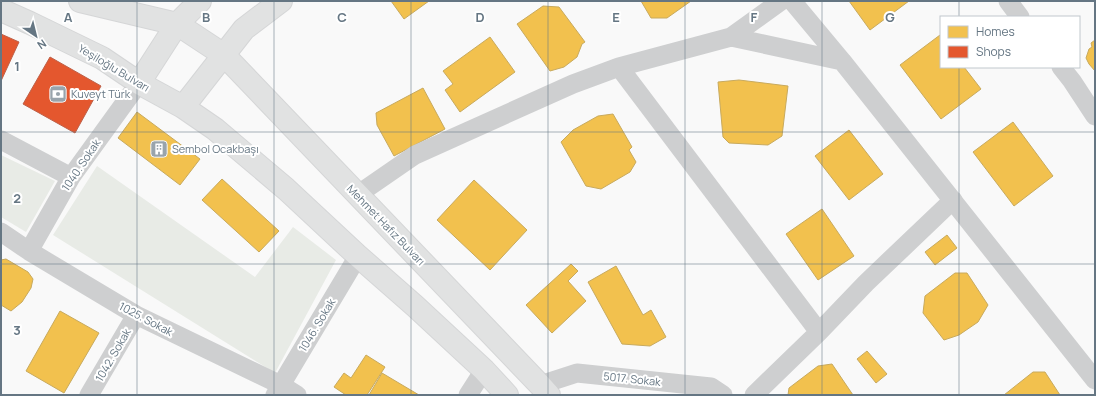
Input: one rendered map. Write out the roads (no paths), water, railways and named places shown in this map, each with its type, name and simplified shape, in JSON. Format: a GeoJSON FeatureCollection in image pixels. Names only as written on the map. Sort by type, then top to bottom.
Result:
{"type":"FeatureCollection","features":[{"type":"Feature","properties":{"kind":"main road"},"geometry":{"type":"LineString","coordinates":[[80,1],[177,24],[224,56]]}},
{"type":"Feature","properties":{"kind":"main road"},"geometry":{"type":"LineString","coordinates":[[281,1],[244,29],[184,107],[215,129],[286,189],[484,370],[507,395]]}},
{"type":"Feature","properties":{"kind":"main road"},"geometry":{"type":"LineString","coordinates":[[139,83],[177,24],[197,2]]}},
{"type":"Feature","properties":{"kind":"main road","name":"Yeşiloğlu Bulvarı"},"geometry":{"type":"LineString","coordinates":[[1,10],[30,22],[102,58],[139,83],[184,107]]}},
{"type":"Feature","properties":{"kind":"main road","name":"Mehmet Hafız Bulvarı"},"geometry":{"type":"LineString","coordinates":[[224,56],[544,390]]}},
{"type":"Feature","properties":{"kind":"street"},"geometry":{"type":"LineString","coordinates":[[357,195],[415,155],[573,84],[619,67],[731,37],[781,1]]}},
{"type":"Feature","properties":{"kind":"street"},"geometry":{"type":"LineString","coordinates":[[792,1],[842,61],[1095,380]]}},
{"type":"Feature","properties":{"kind":"street"},"geometry":{"type":"LineString","coordinates":[[1008,1],[1019,16]]}},
{"type":"Feature","properties":{"kind":"street"},"geometry":{"type":"LineString","coordinates":[[731,37],[842,61]]}},
{"type":"Feature","properties":{"kind":"street"},"geometry":{"type":"LineString","coordinates":[[619,67],[820,332]]}},
{"type":"Feature","properties":{"kind":"street"},"geometry":{"type":"LineString","coordinates":[[1062,68],[1095,116]]}},
{"type":"Feature","properties":{"kind":"street","name":"1040. Sokak"},"geometry":{"type":"LineString","coordinates":[[29,251],[71,177],[139,83]]}},
{"type":"Feature","properties":{"kind":"street"},"geometry":{"type":"LineString","coordinates":[[1,140],[71,177]]}},
{"type":"Feature","properties":{"kind":"street"},"geometry":{"type":"LineString","coordinates":[[754,395],[820,332],[866,283],[953,200]]}},
{"type":"Feature","properties":{"kind":"street","name":"1025. Sokak"},"geometry":{"type":"LineString","coordinates":[[1,232],[29,251],[136,315],[278,390],[297,395]]}},
{"type":"Feature","properties":{"kind":"street","name":"1046. Sokak"},"geometry":{"type":"LineString","coordinates":[[278,390],[358,256]]}},
{"type":"Feature","properties":{"kind":"street","name":"1042. Sokak"},"geometry":{"type":"LineString","coordinates":[[89,395],[136,315]]}},
{"type":"Feature","properties":{"kind":"street"},"geometry":{"type":"LineString","coordinates":[[468,395],[484,370]]}},
{"type":"Feature","properties":{"kind":"street","name":"5017. Sokak"},"geometry":{"type":"LineString","coordinates":[[544,390],[577,373],[711,387],[723,395]]}},
{"type":"Feature","properties":{"kind":"place","name":"Kuveyt Türk"},"geometry":{"type":"Point","coordinates":[58,94]}},
{"type":"Feature","properties":{"kind":"place","name":"Sembol Ocakbaşı"},"geometry":{"type":"Point","coordinates":[159,149]}}]}
